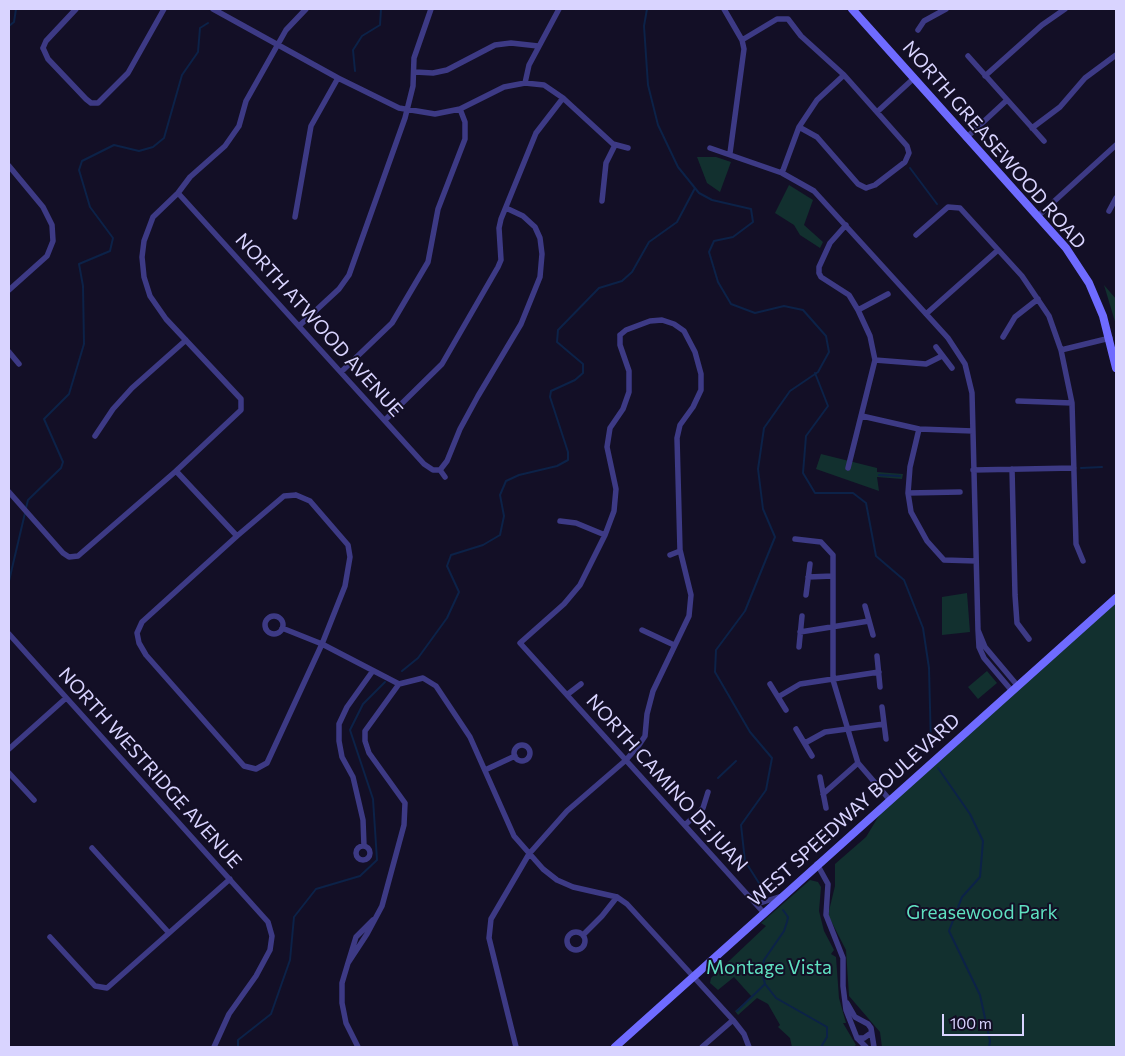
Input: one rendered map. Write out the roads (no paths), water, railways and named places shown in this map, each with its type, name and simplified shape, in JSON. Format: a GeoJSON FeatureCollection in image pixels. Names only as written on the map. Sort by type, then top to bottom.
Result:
{"type":"FeatureCollection","features":[{"type":"Feature","properties":{"kind":"main road","name":"NORTH GREASEWOOD ROAD"},"geometry":{"type":"LineString","coordinates":[[852,9],[1066,248],[1089,283],[1110,338],[1116,368]]}},
{"type":"Feature","properties":{"kind":"main road","name":"WEST SPEEDWAY BOULEVARD"},"geometry":{"type":"LineString","coordinates":[[615,1047],[889,799],[1116,598]]}},
{"type":"Feature","properties":{"kind":"street"},"geometry":{"type":"LineString","coordinates":[[76,9],[41,48],[48,60],[93,106],[102,101],[128,74],[164,9]]}},
{"type":"Feature","properties":{"kind":"street"},"geometry":{"type":"LineString","coordinates":[[213,9],[382,101],[407,110],[435,114],[460,109],[504,87],[525,83],[544,85],[563,98],[615,144],[628,148]]}},
{"type":"Feature","properties":{"kind":"street"},"geometry":{"type":"LineString","coordinates":[[9,492],[63,553],[73,559],[176,471],[236,417],[244,406],[241,400],[166,319],[150,296],[144,277],[142,257],[144,241],[154,217],[178,193],[190,177],[225,146],[239,126],[246,101],[277,45],[286,30],[306,9]]}},
{"type":"Feature","properties":{"kind":"street"},"geometry":{"type":"LineString","coordinates":[[299,326],[339,289],[349,274],[407,110],[415,72],[414,58],[432,9]]}},
{"type":"Feature","properties":{"kind":"street"},"geometry":{"type":"LineString","coordinates":[[525,83],[529,65],[560,9]]}},
{"type":"Feature","properties":{"kind":"street"},"geometry":{"type":"LineString","coordinates":[[724,9],[742,40],[744,49],[730,153]]}},
{"type":"Feature","properties":{"kind":"street"},"geometry":{"type":"LineString","coordinates":[[918,30],[924,21],[946,9]]}},
{"type":"Feature","properties":{"kind":"street"},"geometry":{"type":"LineString","coordinates":[[986,76],[1037,30],[1065,9]]}},
{"type":"Feature","properties":{"kind":"street"},"geometry":{"type":"LineString","coordinates":[[742,40],[785,16],[792,22],[801,36],[844,75],[906,146],[910,154],[905,162],[875,185],[866,189],[858,184],[817,137],[799,127]]}},
{"type":"Feature","properties":{"kind":"street"},"geometry":{"type":"LineString","coordinates":[[415,72],[447,70],[495,45],[511,43],[538,46]]}},
{"type":"Feature","properties":{"kind":"street"},"geometry":{"type":"LineString","coordinates":[[1032,128],[1060,107],[1085,78],[1116,55]]}},
{"type":"Feature","properties":{"kind":"street"},"geometry":{"type":"LineString","coordinates":[[968,56],[1044,141]]}},
{"type":"Feature","properties":{"kind":"street"},"geometry":{"type":"LineString","coordinates":[[782,173],[799,127],[817,100],[844,75]]}},
{"type":"Feature","properties":{"kind":"street"},"geometry":{"type":"LineString","coordinates":[[295,217],[311,126],[338,78]]}},
{"type":"Feature","properties":{"kind":"street"},"geometry":{"type":"LineString","coordinates":[[877,112],[913,79]]}},
{"type":"Feature","properties":{"kind":"street"},"geometry":{"type":"LineString","coordinates":[[385,420],[442,364],[478,304],[501,260],[499,228],[536,133],[563,98]]}},
{"type":"Feature","properties":{"kind":"street"},"geometry":{"type":"LineString","coordinates":[[966,138],[1007,100]]}},
{"type":"Feature","properties":{"kind":"street"},"geometry":{"type":"LineString","coordinates":[[341,372],[392,323],[428,262],[438,210],[466,139],[465,122],[460,109]]}},
{"type":"Feature","properties":{"kind":"street"},"geometry":{"type":"LineString","coordinates":[[602,201],[606,163],[615,144]]}},
{"type":"Feature","properties":{"kind":"street"},"geometry":{"type":"LineString","coordinates":[[1038,216],[1116,146]]}},
{"type":"Feature","properties":{"kind":"street"},"geometry":{"type":"LineString","coordinates":[[710,148],[730,153],[782,173],[814,191],[948,338],[965,364],[972,393],[978,630],[985,647],[1014,688]]}},
{"type":"Feature","properties":{"kind":"street"},"geometry":{"type":"LineString","coordinates":[[9,166],[10,174],[43,207],[52,225],[53,241],[47,256],[9,290]]}},
{"type":"Feature","properties":{"kind":"street","name":"NORTH ATWOOD AVENUE"},"geometry":{"type":"LineString","coordinates":[[178,193],[424,464],[433,470],[440,470]]}},
{"type":"Feature","properties":{"kind":"street"},"geometry":{"type":"LineString","coordinates":[[1109,211],[1116,198]]}},
{"type":"Feature","properties":{"kind":"street"},"geometry":{"type":"LineString","coordinates":[[916,235],[945,209],[954,204],[962,210],[998,250],[1038,299],[1048,316],[1061,350],[1072,403],[1076,544],[1083,561]]}},
{"type":"Feature","properties":{"kind":"street"},"geometry":{"type":"LineString","coordinates":[[445,478],[440,470],[447,461],[460,429],[478,396],[522,324],[540,277],[542,254],[540,238],[535,227],[523,216],[506,208]]}},
{"type":"Feature","properties":{"kind":"street"},"geometry":{"type":"LineString","coordinates":[[846,225],[830,243],[816,273],[848,295],[858,310],[870,336],[876,360],[848,468]]}},
{"type":"Feature","properties":{"kind":"street"},"geometry":{"type":"LineString","coordinates":[[926,314],[998,250]]}},
{"type":"Feature","properties":{"kind":"street"},"geometry":{"type":"LineString","coordinates":[[858,310],[888,294]]}},
{"type":"Feature","properties":{"kind":"street"},"geometry":{"type":"LineString","coordinates":[[1003,337],[1015,317],[1038,299]]}},
{"type":"Feature","properties":{"kind":"street"},"geometry":{"type":"LineString","coordinates":[[516,1047],[502,997],[489,928],[491,919],[529,854],[567,811],[626,760],[645,736],[650,701],[674,645],[689,616],[691,595],[680,552],[677,438],[680,425],[693,407],[701,390],[701,374],[695,352],[684,331],[662,320],[650,321],[618,334],[629,371],[629,392],[623,408],[610,428],[607,447],[616,489],[614,511],[605,535],[576,523],[560,521]]}},
{"type":"Feature","properties":{"kind":"street"},"geometry":{"type":"LineString","coordinates":[[1061,350],[1110,338]]}},
{"type":"Feature","properties":{"kind":"street"},"geometry":{"type":"LineString","coordinates":[[94,436],[112,409],[132,388],[186,340]]}},
{"type":"Feature","properties":{"kind":"street"},"geometry":{"type":"LineString","coordinates":[[936,347],[952,368]]}},
{"type":"Feature","properties":{"kind":"street"},"geometry":{"type":"LineString","coordinates":[[9,352],[19,364]]}},
{"type":"Feature","properties":{"kind":"street"},"geometry":{"type":"LineString","coordinates":[[876,360],[926,364],[942,356]]}},
{"type":"Feature","properties":{"kind":"street"},"geometry":{"type":"LineString","coordinates":[[1018,401],[1072,403]]}},
{"type":"Feature","properties":{"kind":"street"},"geometry":{"type":"LineString","coordinates":[[862,416],[919,429],[973,431]]}},
{"type":"Feature","properties":{"kind":"street"},"geometry":{"type":"LineString","coordinates":[[919,429],[910,467],[908,492],[912,512],[927,541],[943,561],[976,561]]}},
{"type":"Feature","properties":{"kind":"street"},"geometry":{"type":"LineString","coordinates":[[974,470],[1074,468]]}},
{"type":"Feature","properties":{"kind":"street"},"geometry":{"type":"LineString","coordinates":[[1012,469],[1014,595],[1018,623],[1029,639]]}},
{"type":"Feature","properties":{"kind":"street"},"geometry":{"type":"LineString","coordinates":[[176,471],[236,536]]}},
{"type":"Feature","properties":{"kind":"street"},"geometry":{"type":"LineString","coordinates":[[908,492],[960,492]]}},
{"type":"Feature","properties":{"kind":"street"},"geometry":{"type":"LineString","coordinates":[[296,494],[310,501],[348,544],[350,557],[345,586],[322,644],[267,763],[256,769],[244,766],[146,656],[138,643],[137,633],[142,622],[236,536],[284,496],[296,494]]}},
{"type":"Feature","properties":{"kind":"street","name":"NORTH CAMINO DE JUAN"},"geometry":{"type":"LineString","coordinates":[[605,535],[580,585],[564,604],[520,642],[764,913]]}},
{"type":"Feature","properties":{"kind":"street"},"geometry":{"type":"LineString","coordinates":[[795,539],[821,542],[833,555],[833,680],[858,763],[889,799]]}},
{"type":"Feature","properties":{"kind":"street"},"geometry":{"type":"LineString","coordinates":[[670,555],[680,552]]}},
{"type":"Feature","properties":{"kind":"street"},"geometry":{"type":"LineString","coordinates":[[806,594],[810,564]]}},
{"type":"Feature","properties":{"kind":"street"},"geometry":{"type":"LineString","coordinates":[[808,577],[833,576]]}},
{"type":"Feature","properties":{"kind":"street"},"geometry":{"type":"LineString","coordinates":[[865,606],[873,635]]}},
{"type":"Feature","properties":{"kind":"street"},"geometry":{"type":"LineString","coordinates":[[799,648],[802,616]]}},
{"type":"Feature","properties":{"kind":"street"},"geometry":{"type":"LineString","coordinates":[[800,632],[869,621]]}},
{"type":"Feature","properties":{"kind":"street"},"geometry":{"type":"LineString","coordinates":[[282,628],[322,644],[372,672],[399,684],[423,678],[436,686],[470,738],[514,836],[529,854],[557,880],[573,887],[617,897],[627,904],[733,1020],[744,1034],[749,1047]]}},
{"type":"Feature","properties":{"kind":"street"},"geometry":{"type":"LineString","coordinates":[[642,630],[674,645]]}},
{"type":"Feature","properties":{"kind":"street","name":"NORTH WESTRIDGE AVENUE"},"geometry":{"type":"LineString","coordinates":[[9,634],[268,922],[272,936],[270,950],[256,976],[229,1014],[214,1047]]}},
{"type":"Feature","properties":{"kind":"street"},"geometry":{"type":"LineString","coordinates":[[876,656],[880,687]]}},
{"type":"Feature","properties":{"kind":"street"},"geometry":{"type":"LineString","coordinates":[[364,846],[364,820],[353,778],[342,757],[339,741],[339,724],[347,707],[372,672]]}},
{"type":"Feature","properties":{"kind":"street"},"geometry":{"type":"LineString","coordinates":[[778,697],[800,684],[879,672]]}},
{"type":"Feature","properties":{"kind":"street"},"geometry":{"type":"LineString","coordinates":[[358,1047],[346,1023],[342,1003],[342,983],[356,937],[373,920],[388,888],[404,825],[405,803],[369,753],[365,741],[365,731],[399,684]]}},
{"type":"Feature","properties":{"kind":"street","name":"NORTH CAMINO DE JUAN"},"geometry":{"type":"LineString","coordinates":[[568,694],[581,684]]}},
{"type":"Feature","properties":{"kind":"street"},"geometry":{"type":"LineString","coordinates":[[770,684],[786,710]]}},
{"type":"Feature","properties":{"kind":"street"},"geometry":{"type":"LineString","coordinates":[[9,749],[66,698]]}},
{"type":"Feature","properties":{"kind":"street"},"geometry":{"type":"LineString","coordinates":[[882,707],[886,739]]}},
{"type":"Feature","properties":{"kind":"street"},"geometry":{"type":"LineString","coordinates":[[805,744],[825,732],[884,724]]}},
{"type":"Feature","properties":{"kind":"street"},"geometry":{"type":"LineString","coordinates":[[796,729],[812,756]]}},
{"type":"Feature","properties":{"kind":"street"},"geometry":{"type":"LineString","coordinates":[[485,770],[515,756]]}},
{"type":"Feature","properties":{"kind":"street"},"geometry":{"type":"LineString","coordinates":[[823,794],[858,763]]}},
{"type":"Feature","properties":{"kind":"street"},"geometry":{"type":"LineString","coordinates":[[9,773],[34,800]]}},
{"type":"Feature","properties":{"kind":"street"},"geometry":{"type":"LineString","coordinates":[[820,777],[826,808]]}},
{"type":"Feature","properties":{"kind":"street"},"geometry":{"type":"LineString","coordinates":[[685,826],[703,808],[708,792]]}},
{"type":"Feature","properties":{"kind":"street"},"geometry":{"type":"LineString","coordinates":[[92,848],[169,933]]}},
{"type":"Feature","properties":{"kind":"street"},"geometry":{"type":"LineString","coordinates":[[817,864],[828,884],[826,915],[843,958],[846,1010],[857,1038],[866,1047]]}},
{"type":"Feature","properties":{"kind":"street"},"geometry":{"type":"LineString","coordinates":[[50,937],[95,986],[102,988],[111,986],[230,879]]}},
{"type":"Feature","properties":{"kind":"street"},"geometry":{"type":"LineString","coordinates":[[754,902],[760,903],[784,895]]}},
{"type":"Feature","properties":{"kind":"street"},"geometry":{"type":"LineString","coordinates":[[583,936],[617,897]]}},
{"type":"Feature","properties":{"kind":"street"},"geometry":{"type":"LineString","coordinates":[[844,996],[852,1013],[858,1020],[868,1024],[874,1047]]}},
{"type":"Feature","properties":{"kind":"street"},"geometry":{"type":"LineString","coordinates":[[702,1047],[733,1020]]}},
{"type":"Feature","properties":{"kind":"street"},"geometry":{"type":"LineString","coordinates":[[857,1038],[864,1038],[871,1033]]}},
{"type":"Feature","properties":{"kind":"waterway"},"geometry":{"type":"LineString","coordinates":[[9,26],[14,22],[16,9]]}},
{"type":"Feature","properties":{"kind":"waterway"},"geometry":{"type":"LineString","coordinates":[[355,71],[353,50],[362,36],[380,25],[381,9]]}},
{"type":"Feature","properties":{"kind":"waterway"},"geometry":{"type":"LineString","coordinates":[[647,9],[644,26],[648,85],[658,125],[678,167],[699,193],[712,200],[751,209],[753,222],[733,237],[714,241],[709,252],[718,282],[731,304],[755,313],[784,306],[803,310],[826,336],[829,352],[818,372],[790,391],[764,428],[758,469],[763,509],[775,537],[745,611],[716,650],[715,672],[750,732],[772,758],[766,790],[741,825],[745,861],[764,891]]}},
{"type":"Feature","properties":{"kind":"waterway"},"geometry":{"type":"LineString","coordinates":[[26,508],[28,500],[61,468],[63,462],[44,419],[69,394],[84,344],[83,286],[79,264],[110,251],[113,238],[90,207],[79,170],[82,161],[114,145],[139,151],[153,147],[164,138],[182,75],[198,52],[200,28],[208,23]]}},
{"type":"Feature","properties":{"kind":"waterway"},"geometry":{"type":"LineString","coordinates":[[910,168],[937,204]]}},
{"type":"Feature","properties":{"kind":"waterway"},"geometry":{"type":"LineString","coordinates":[[402,671],[418,658],[447,618],[459,592],[447,566],[451,555],[483,545],[500,535],[504,516],[500,495],[506,481],[519,475],[557,466],[568,460],[568,452],[550,397],[551,391],[575,380],[583,373],[583,364],[557,342],[558,330],[599,288],[622,281],[632,272],[649,242],[677,222],[695,188]]}},
{"type":"Feature","properties":{"kind":"waterway"},"geometry":{"type":"LineString","coordinates":[[815,373],[828,406],[806,436],[803,473],[815,493],[853,493],[866,503],[876,556],[904,580],[923,628],[929,668],[931,747]]}},
{"type":"Feature","properties":{"kind":"waterway"},"geometry":{"type":"LineString","coordinates":[[1081,468],[1102,467]]}},
{"type":"Feature","properties":{"kind":"waterway"},"geometry":{"type":"LineString","coordinates":[[879,475],[900,476]]}},
{"type":"Feature","properties":{"kind":"waterway"},"geometry":{"type":"LineString","coordinates":[[9,581],[25,513]]}},
{"type":"Feature","properties":{"kind":"waterway"},"geometry":{"type":"LineString","coordinates":[[238,1047],[238,1040],[271,1014],[290,960],[294,917],[316,889],[360,876],[377,860],[373,799],[350,730],[363,704],[385,682]]}},
{"type":"Feature","properties":{"kind":"waterway"},"geometry":{"type":"LineString","coordinates":[[718,778],[736,761]]}},
{"type":"Feature","properties":{"kind":"waterway"},"geometry":{"type":"LineString","coordinates":[[938,768],[970,814],[983,841],[980,877],[962,897],[949,931],[980,995],[990,1041],[989,1047]]}},
{"type":"Feature","properties":{"kind":"waterway"},"geometry":{"type":"LineString","coordinates":[[783,910],[788,917],[787,922],[784,931],[764,960],[762,972],[765,984],[776,998],[827,1027],[827,1037],[821,1047]]}},
{"type":"Feature","properties":{"kind":"waterway"},"geometry":{"type":"LineString","coordinates":[[737,1011],[765,984]]}},
{"type":"Feature","properties":{"kind":"park label","name":"Greasewood Park"},"geometry":{"type":"Point","coordinates":[982,913]}},
{"type":"Feature","properties":{"kind":"park label","name":"Montage Vista"},"geometry":{"type":"Point","coordinates":[769,968]}}]}
